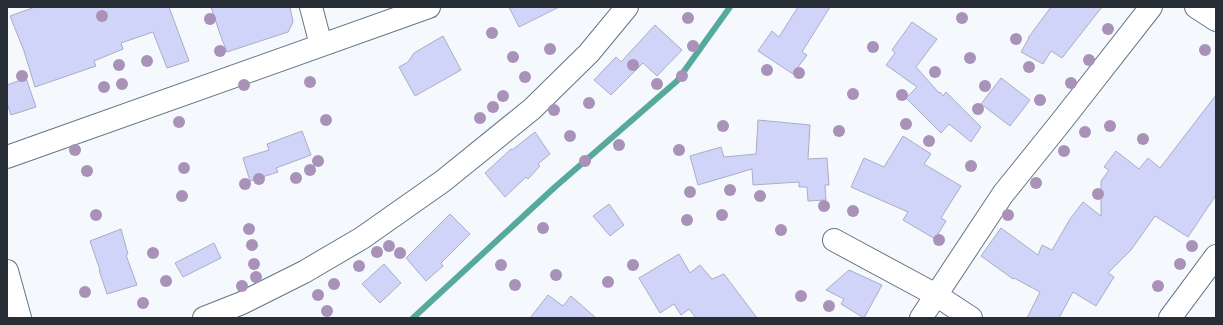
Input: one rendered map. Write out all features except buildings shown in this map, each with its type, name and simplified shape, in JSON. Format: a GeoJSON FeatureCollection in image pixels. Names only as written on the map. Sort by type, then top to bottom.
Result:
{"type":"FeatureCollection","features":[{"type":"Feature","properties":{"kind":"street"},"geometry":{"type":"LineString","coordinates":[[311,7],[321,45]]}},
{"type":"Feature","properties":{"kind":"street"},"geometry":{"type":"LineString","coordinates":[[7,157],[429,7]]}},
{"type":"Feature","properties":{"kind":"street"},"geometry":{"type":"LineString","coordinates":[[204,318],[242,303],[304,272],[362,238],[443,181],[532,109],[589,53],[627,7]]}},
{"type":"Feature","properties":{"kind":"street"},"geometry":{"type":"LineString","coordinates":[[921,318],[1003,194],[1151,7]]}},
{"type":"Feature","properties":{"kind":"street"},"geometry":{"type":"LineString","coordinates":[[1196,7],[1216,20]]}},
{"type":"Feature","properties":{"kind":"street"},"geometry":{"type":"LineString","coordinates":[[834,240],[936,296],[971,318]]}},
{"type":"Feature","properties":{"kind":"street"},"geometry":{"type":"LineString","coordinates":[[1170,318],[1216,256]]}},
{"type":"Feature","properties":{"kind":"street"},"geometry":{"type":"LineString","coordinates":[[7,271],[20,318]]}},
{"type":"Feature","properties":{"kind":"waterway"},"geometry":{"type":"LineString","coordinates":[[413,318],[555,187],[677,81],[730,7]]}}]}
